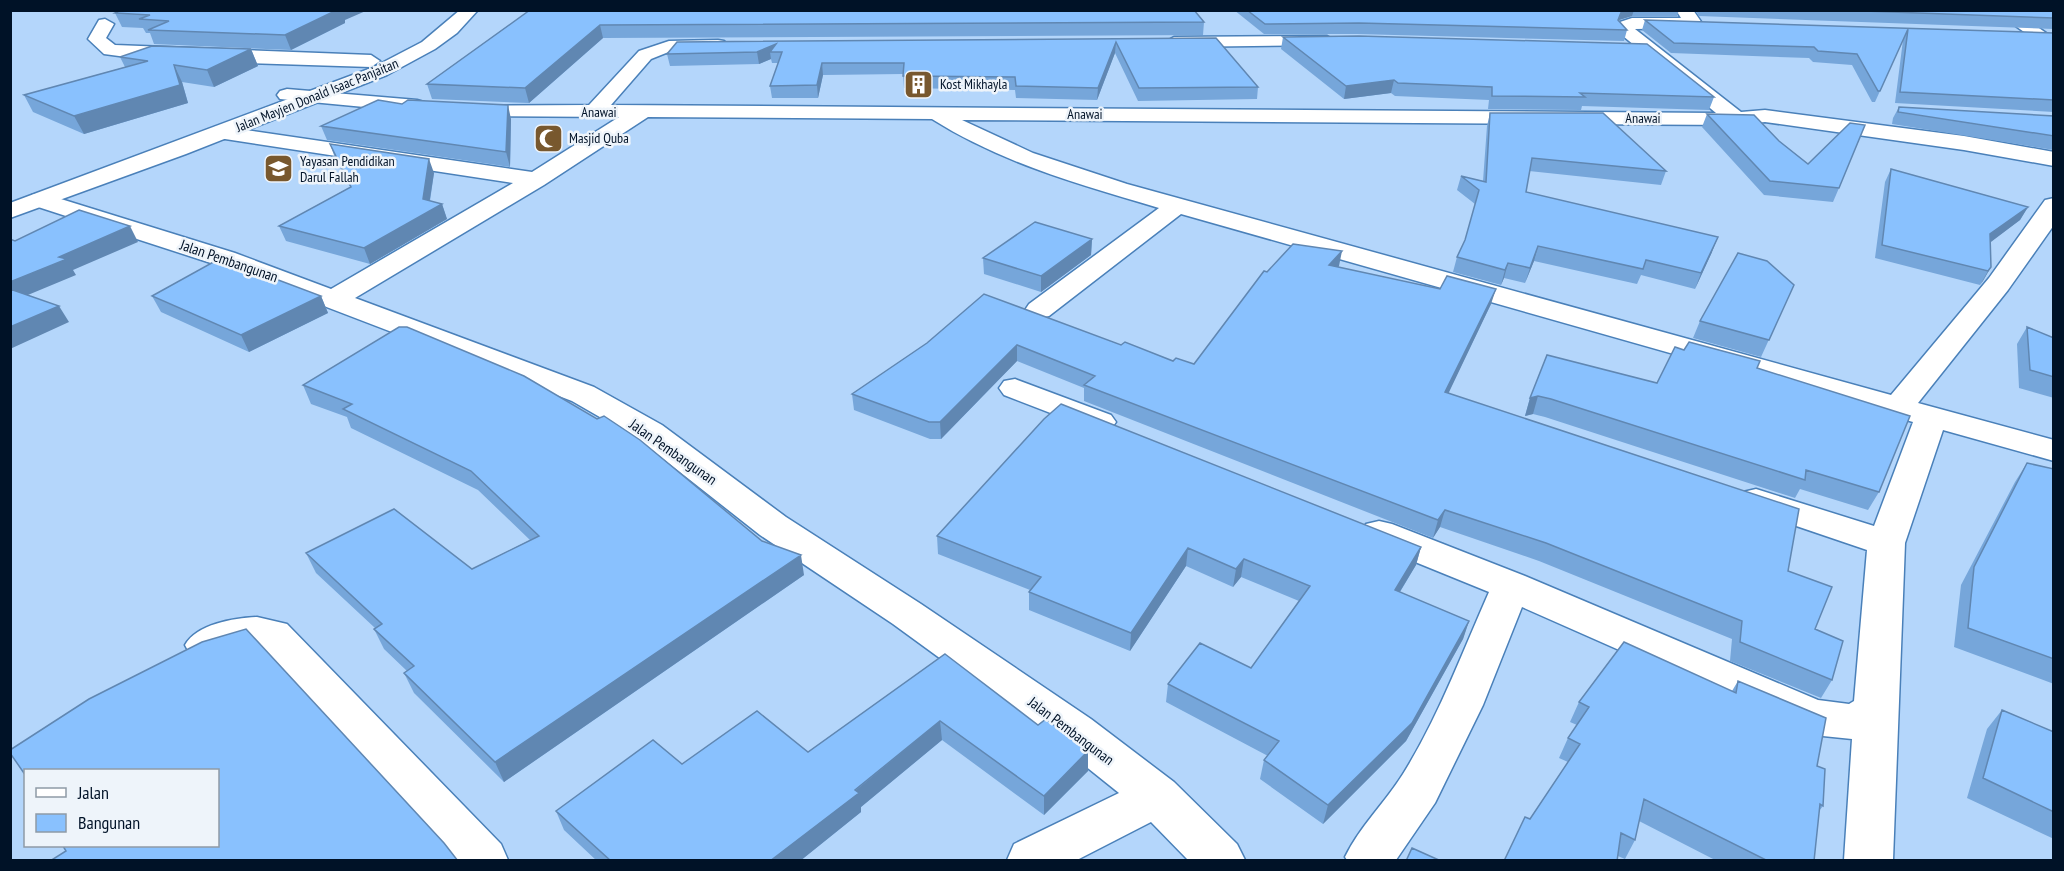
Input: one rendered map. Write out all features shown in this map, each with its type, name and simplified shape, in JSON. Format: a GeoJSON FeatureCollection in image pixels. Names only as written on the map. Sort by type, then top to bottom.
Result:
{"type":"FeatureCollection","features":[{"type":"Feature","properties":{"kind":"main road","name":"Jalan Mayjen Donald Isaac Panjaitan"},"geometry":{"type":"LineString","coordinates":[[142,156],[371,61],[393,48],[444,10]]}},
{"type":"Feature","properties":{"kind":"main road","name":"Jalan Mayjen Donald Isaac Panjaitan"},"geometry":{"type":"LineString","coordinates":[[142,156],[225,132],[316,97],[414,54],[441,37],[470,10]]}},
{"type":"Feature","properties":{"kind":"main road"},"geometry":{"type":"LineString","coordinates":[[2001,10],[2047,36]]}},
{"type":"Feature","properties":{"kind":"main road"},"geometry":{"type":"LineString","coordinates":[[1694,19],[1632,23],[1626,26],[1626,31],[1737,119]]}},
{"type":"Feature","properties":{"kind":"main road"},"geometry":{"type":"LineString","coordinates":[[105,24],[97,39],[110,50],[148,54],[371,61]]}},
{"type":"Feature","properties":{"kind":"main road"},"geometry":{"type":"LineString","coordinates":[[2004,34],[2047,36]]}},
{"type":"Feature","properties":{"kind":"main road"},"geometry":{"type":"LineString","coordinates":[[1159,42],[1346,41]]}},
{"type":"Feature","properties":{"kind":"main road"},"geometry":{"type":"LineString","coordinates":[[594,112],[645,55],[669,46],[739,45]]}},
{"type":"Feature","properties":{"kind":"main road"},"geometry":{"type":"LineString","coordinates":[[1614,48],[1649,49]]}},
{"type":"Feature","properties":{"kind":"main road","name":"Anawai"},"geometry":{"type":"LineString","coordinates":[[287,95],[438,108],[594,112],[934,112],[1737,119],[1765,116]]}},
{"type":"Feature","properties":{"kind":"main road"},"geometry":{"type":"LineString","coordinates":[[1880,111],[1764,110],[1765,116],[1964,143],[2054,159]]}},
{"type":"Feature","properties":{"kind":"main road"},"geometry":{"type":"LineString","coordinates":[[336,298],[536,180],[642,112]]}},
{"type":"Feature","properties":{"kind":"main road"},"geometry":{"type":"LineString","coordinates":[[934,112],[957,128],[1059,171],[1551,312],[2054,451]]}},
{"type":"Feature","properties":{"kind":"main road"},"geometry":{"type":"LineString","coordinates":[[225,132],[536,180]]}},
{"type":"Feature","properties":{"kind":"main road"},"geometry":{"type":"LineString","coordinates":[[20,202],[142,156]]}},
{"type":"Feature","properties":{"kind":"main road","name":"Jalan Pembangunan"},"geometry":{"type":"LineString","coordinates":[[20,202],[226,259],[336,298],[583,394],[650,432],[773,526],[907,614],[1056,719],[1157,796],[1220,861]]}},
{"type":"Feature","properties":{"kind":"main road"},"geometry":{"type":"LineString","coordinates":[[1040,310],[1179,204]]}},
{"type":"Feature","properties":{"kind":"main road"},"geometry":{"type":"LineString","coordinates":[[1869,861],[1875,711],[1886,543],[1914,413],[1994,290],[2032,240],[2054,205]]}},
{"type":"Feature","properties":{"kind":"main road"},"geometry":{"type":"LineString","coordinates":[[1015,388],[1125,432]]}},
{"type":"Feature","properties":{"kind":"main road"},"geometry":{"type":"LineString","coordinates":[[1731,492],[1886,543]]}},
{"type":"Feature","properties":{"kind":"main road"},"geometry":{"type":"LineString","coordinates":[[1346,520],[1511,586],[1813,717],[1853,722],[1875,711]]}},
{"type":"Feature","properties":{"kind":"main road"},"geometry":{"type":"LineString","coordinates":[[1370,857],[1419,789],[1461,705],[1511,586]]}},
{"type":"Feature","properties":{"kind":"main road"},"geometry":{"type":"LineString","coordinates":[[168,663],[226,637],[261,630],[273,635],[484,861]]}},
{"type":"Feature","properties":{"kind":"main road"},"geometry":{"type":"LineString","coordinates":[[1031,861],[1157,796]]}},
{"type":"Feature","properties":{"kind":"building"},"geometry":{"type":"Polygon","coordinates":[[[121,10],[337,10],[285,35],[148,30],[169,21],[139,19],[150,15],[115,13],[121,10]]]}},
{"type":"Feature","properties":{"kind":"building"},"geometry":{"type":"Polygon","coordinates":[[[530,10],[1194,10],[1204,22],[600,25],[525,88],[427,84],[530,10]]]}},
{"type":"Feature","properties":{"kind":"building"},"geometry":{"type":"Polygon","coordinates":[[[1247,10],[1622,10],[1618,20],[1627,30],[1359,23],[1265,24],[1247,10]]]}},
{"type":"Feature","properties":{"kind":"building"},"geometry":{"type":"Polygon","coordinates":[[[1837,10],[2054,10],[2054,18],[1837,10]]]}},
{"type":"Feature","properties":{"kind":"building"},"geometry":{"type":"Polygon","coordinates":[[[1645,20],[2054,33],[2054,100],[1900,92],[1908,29],[1880,91],[1878,91],[1857,54],[1818,51],[1814,47],[1674,43],[1645,20]]]}},
{"type":"Feature","properties":{"kind":"building"},"geometry":{"type":"Polygon","coordinates":[[[1359,36],[1647,44],[1714,97],[1580,93],[1585,97],[1492,96],[1492,87],[1398,83],[1394,80],[1346,86],[1283,37],[1359,36]]]}},
{"type":"Feature","properties":{"kind":"building"},"geometry":{"type":"Polygon","coordinates":[[[1216,38],[1258,87],[1139,88],[1116,42],[1098,88],[1016,86],[1015,77],[903,76],[904,63],[822,63],[817,85],[770,86],[782,52],[770,52],[776,44],[757,52],[667,54],[677,42],[1216,38]]]}},
{"type":"Feature","properties":{"kind":"building"},"geometry":{"type":"Polygon","coordinates":[[[152,46],[251,49],[207,70],[174,65],[180,85],[74,116],[24,95],[148,61],[120,57],[152,46]]]}},
{"type":"Feature","properties":{"kind":"building"},"geometry":{"type":"Polygon","coordinates":[[[378,100],[402,104],[408,100],[508,105],[506,152],[321,126],[378,100]]]}},
{"type":"Feature","properties":{"kind":"building"},"geometry":{"type":"Polygon","coordinates":[[[1899,107],[2054,116],[2054,136],[1898,112],[1899,107]]]}},
{"type":"Feature","properties":{"kind":"building"},"geometry":{"type":"Polygon","coordinates":[[[1490,113],[1603,113],[1666,171],[1532,158],[1526,192],[1718,237],[1701,273],[1646,260],[1643,269],[1538,246],[1530,268],[1508,263],[1505,270],[1457,257],[1465,240],[1479,190],[1461,176],[1486,182],[1490,113]]]}},
{"type":"Feature","properties":{"kind":"building"},"geometry":{"type":"Polygon","coordinates":[[[1707,114],[1754,115],[1779,141],[1808,164],[1850,123],[1865,125],[1839,188],[1770,181],[1707,114]]]}},
{"type":"Feature","properties":{"kind":"building"},"geometry":{"type":"Polygon","coordinates":[[[330,144],[429,159],[423,199],[442,204],[364,248],[279,226],[351,187],[330,144]]]}},
{"type":"Feature","properties":{"kind":"building"},"geometry":{"type":"Polygon","coordinates":[[[1891,169],[2028,207],[1990,234],[1991,267],[1988,271],[1882,245],[1891,169]]]}},
{"type":"Feature","properties":{"kind":"building"},"geometry":{"type":"Polygon","coordinates":[[[79,210],[130,226],[59,257],[67,259],[10,282],[10,239],[15,241],[79,210]]]}},
{"type":"Feature","properties":{"kind":"building"},"geometry":{"type":"Polygon","coordinates":[[[1035,222],[1092,239],[1041,276],[983,258],[1035,222]]]}},
{"type":"Feature","properties":{"kind":"building"},"geometry":{"type":"Polygon","coordinates":[[[1293,244],[1342,251],[1329,265],[1440,289],[1447,276],[1496,289],[1445,392],[1799,509],[1788,571],[1832,587],[1815,629],[1843,641],[1832,680],[1740,642],[1742,621],[1546,543],[1445,510],[1438,520],[1084,385],[1095,376],[1017,345],[940,422],[929,422],[852,394],[927,343],[984,294],[1121,345],[1125,342],[1173,361],[1176,358],[1194,364],[1264,271],[1267,272],[1293,244]]]}},
{"type":"Feature","properties":{"kind":"building"},"geometry":{"type":"Polygon","coordinates":[[[1738,253],[1767,261],[1794,285],[1769,340],[1700,321],[1738,253]]]}},
{"type":"Feature","properties":{"kind":"building"},"geometry":{"type":"Polygon","coordinates":[[[217,260],[225,260],[321,296],[241,335],[152,296],[217,260]]]}},
{"type":"Feature","properties":{"kind":"building"},"geometry":{"type":"Polygon","coordinates":[[[10,289],[59,306],[10,327],[10,289]]]}},
{"type":"Feature","properties":{"kind":"building"},"geometry":{"type":"Polygon","coordinates":[[[399,327],[407,327],[524,376],[597,419],[604,416],[640,440],[762,541],[801,555],[495,762],[404,673],[414,666],[374,629],[382,624],[306,553],[394,509],[472,569],[539,536],[471,471],[343,409],[352,404],[303,385],[399,327]]]}},
{"type":"Feature","properties":{"kind":"building"},"geometry":{"type":"Polygon","coordinates":[[[2027,327],[2054,338],[2054,377],[2030,370],[2027,327]]]}},
{"type":"Feature","properties":{"kind":"building"},"geometry":{"type":"Polygon","coordinates":[[[1689,342],[1760,361],[1757,368],[1910,416],[1879,492],[1806,470],[1805,480],[1551,399],[1538,396],[1530,398],[1547,355],[1657,383],[1675,347],[1684,350],[1689,342]]]}},
{"type":"Feature","properties":{"kind":"building"},"geometry":{"type":"Polygon","coordinates":[[[1061,404],[1421,547],[1395,590],[1469,621],[1412,723],[1328,805],[1264,760],[1279,741],[1168,684],[1200,643],[1251,668],[1310,586],[1244,559],[1236,569],[1188,548],[1131,633],[1029,592],[1041,577],[937,536],[1044,419],[1061,404]]]}},
{"type":"Feature","properties":{"kind":"building"},"geometry":{"type":"Polygon","coordinates":[[[2027,463],[2054,469],[2054,659],[1968,628],[1974,567],[2027,463]]]}},
{"type":"Feature","properties":{"kind":"building"},"geometry":{"type":"Polygon","coordinates":[[[246,629],[444,843],[458,861],[50,861],[66,851],[64,847],[219,847],[219,769],[24,769],[24,773],[10,753],[10,750],[89,699],[202,642],[246,629]]]}},
{"type":"Feature","properties":{"kind":"building"},"geometry":{"type":"Polygon","coordinates":[[[1624,642],[1736,693],[1738,681],[1826,718],[1817,766],[1825,769],[1823,806],[1820,804],[1814,861],[1768,861],[1644,799],[1635,840],[1621,833],[1617,861],[1504,861],[1525,817],[1530,819],[1580,744],[1568,738],[1589,707],[1579,702],[1624,642]]]}},
{"type":"Feature","properties":{"kind":"building"},"geometry":{"type":"Polygon","coordinates":[[[945,654],[1038,725],[1046,719],[1088,751],[1044,796],[940,721],[855,790],[859,793],[770,861],[611,861],[556,811],[653,740],[682,764],[757,711],[808,752],[945,654]]]}},
{"type":"Feature","properties":{"kind":"building"},"geometry":{"type":"Polygon","coordinates":[[[2002,710],[2054,732],[2054,812],[1983,778],[2002,710]]]}},
{"type":"Feature","properties":{"kind":"building"},"geometry":{"type":"Polygon","coordinates":[[[1412,848],[1441,861],[1406,861],[1412,848]]]}},
{"type":"Feature","properties":{"kind":"place","name":"Kost Mikhayla"},"geometry":{"type":"Point","coordinates":[919,84]}},
{"type":"Feature","properties":{"kind":"place","name":"Masjid Quba"},"geometry":{"type":"Point","coordinates":[548,138]}},
{"type":"Feature","properties":{"kind":"place","name":"Yayasan Pendidikan Darul Fallah"},"geometry":{"type":"Point","coordinates":[279,169]}}]}
